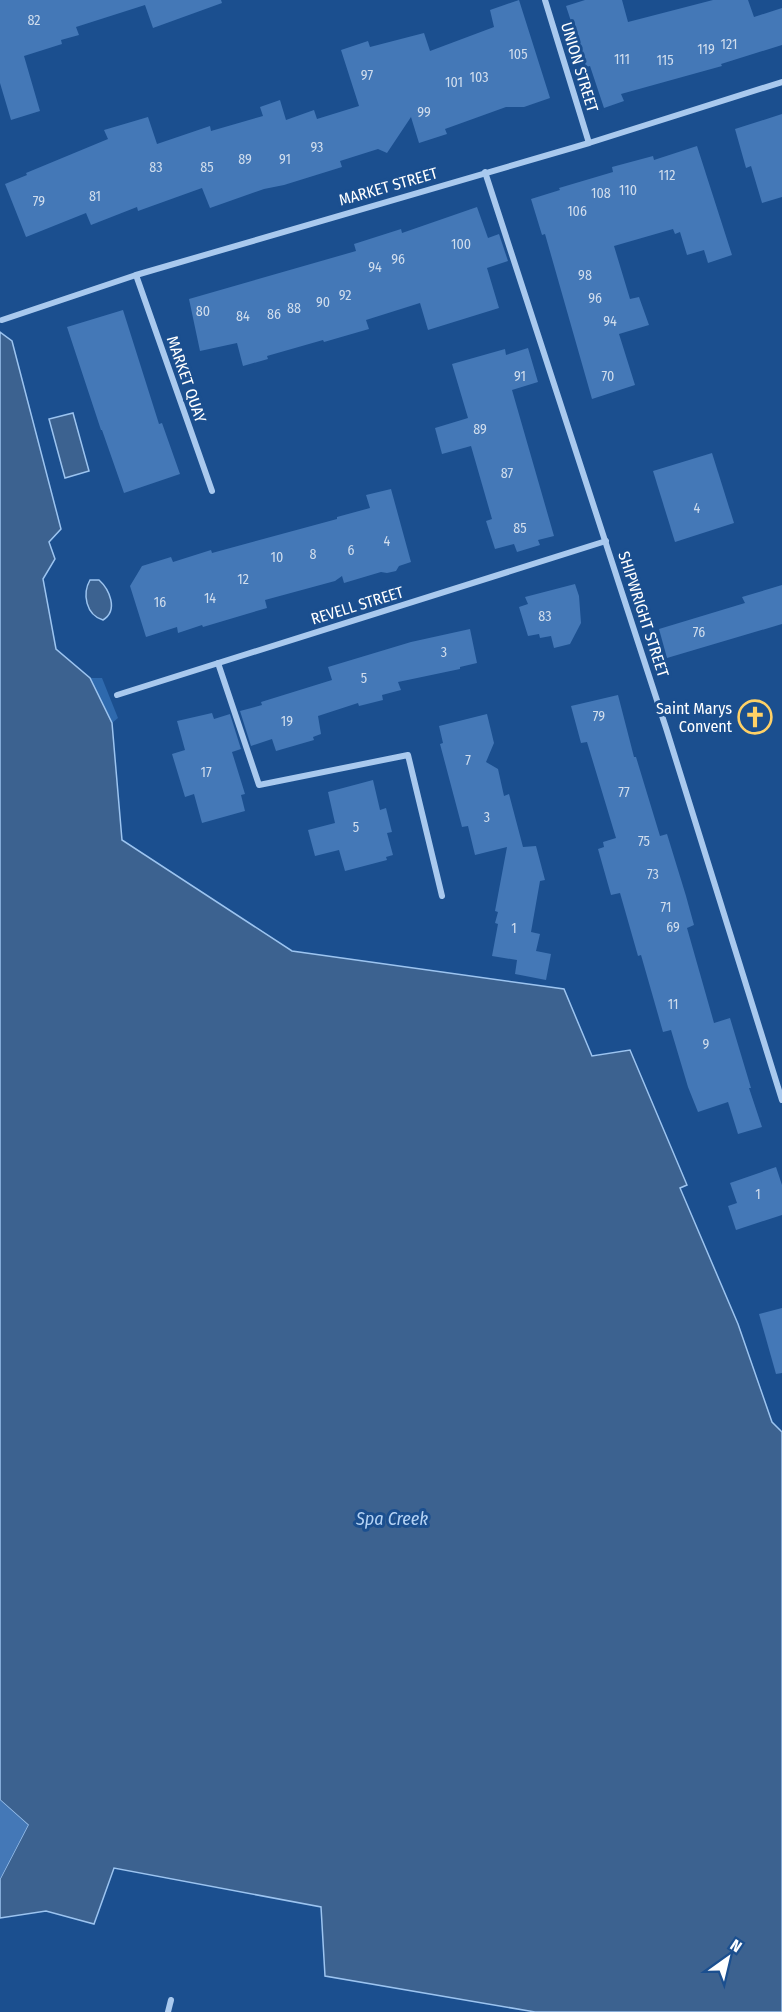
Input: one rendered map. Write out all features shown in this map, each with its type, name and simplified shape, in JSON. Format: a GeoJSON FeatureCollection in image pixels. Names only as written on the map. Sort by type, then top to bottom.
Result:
{"type":"FeatureCollection","features":[{"type":"Feature","properties":{"kind":"street","name":"UNION STREET"},"geometry":{"type":"LineString","coordinates":[[545,0],[589,143]]}},
{"type":"Feature","properties":{"kind":"street","name":"MARKET STREET"},"geometry":{"type":"LineString","coordinates":[[2,320],[136,275],[589,143],[782,82]]}},
{"type":"Feature","properties":{"kind":"street","name":"SHIPWRIGHT STREET"},"geometry":{"type":"LineString","coordinates":[[485,172],[606,541],[782,1100]]}},
{"type":"Feature","properties":{"kind":"street","name":"MARKET QUAY"},"geometry":{"type":"LineString","coordinates":[[136,275],[212,491]]}},
{"type":"Feature","properties":{"kind":"street","name":"REVELL STREET"},"geometry":{"type":"LineString","coordinates":[[117,695],[606,541]]}},
{"type":"Feature","properties":{"kind":"street"},"geometry":{"type":"LineString","coordinates":[[218,663],[259,785],[408,755],[442,896]]}},
{"type":"Feature","properties":{"kind":"street"},"geometry":{"type":"LineString","coordinates":[[168,2012],[171,2000]]}},
{"type":"Feature","properties":{"kind":"shaded area"},"geometry":{"type":"Polygon","coordinates":[[[90,678],[102,678],[118,718],[112,723],[90,678]]]}},
{"type":"Feature","properties":{"kind":"water","name":"Spa Creek"},"geometry":{"type":"Polygon","coordinates":[[[0,332],[12,341],[61,529],[49,542],[55,559],[43,579],[56,649],[90,678],[112,723],[122,840],[292,951],[564,989],[592,1056],[630,1050],[687,1185],[680,1188],[738,1324],[772,1422],[782,1432],[782,2012],[535,2012],[325,1976],[321,1907],[114,1868],[94,1924],[46,1911],[0,1918],[0,1879],[28,1825],[0,1800],[0,332]]]}},
{"type":"Feature","properties":{"kind":"water"},"geometry":{"type":"Polygon","coordinates":[[[73,413],[89,471],[65,478],[49,419],[73,413]]]}},
{"type":"Feature","properties":{"kind":"water"},"geometry":{"type":"Polygon","coordinates":[[[90,580],[99,580],[111,600],[111,611],[103,620],[93,614],[87,603],[86,591],[90,580]]]}},
{"type":"Feature","properties":{"kind":"building"},"geometry":{"type":"Polygon","coordinates":[[[0,0],[221,0],[222,3],[153,28],[145,5],[76,27],[79,35],[61,40],[62,44],[24,56],[40,111],[11,120],[0,83],[0,0]]]}},
{"type":"Feature","properties":{"kind":"building"},"geometry":{"type":"Polygon","coordinates":[[[519,0],[550,98],[524,107],[506,107],[445,129],[447,134],[419,143],[411,117],[387,153],[378,149],[340,161],[342,167],[264,189],[210,208],[202,188],[138,211],[137,207],[91,225],[86,213],[26,237],[5,184],[108,139],[104,130],[148,117],[157,144],[210,126],[211,131],[263,116],[260,107],[280,100],[286,120],[314,110],[317,119],[359,106],[341,50],[368,41],[370,47],[424,33],[430,51],[494,27],[490,10],[519,0]]]}},
{"type":"Feature","properties":{"kind":"building"},"geometry":{"type":"Polygon","coordinates":[[[585,0],[622,0],[628,22],[713,0],[748,0],[754,17],[782,8],[782,45],[721,64],[722,66],[621,94],[624,101],[604,108],[590,66],[586,67],[566,6],[585,0]]]}},
{"type":"Feature","properties":{"kind":"building"},"geometry":{"type":"Polygon","coordinates":[[[782,114],[782,197],[762,203],[751,166],[746,168],[735,129],[782,114]]]}},
{"type":"Feature","properties":{"kind":"building"},"geometry":{"type":"Polygon","coordinates":[[[697,146],[732,255],[708,263],[704,250],[687,255],[680,232],[675,234],[673,229],[614,246],[630,299],[639,297],[649,325],[619,334],[635,385],[592,399],[545,234],[542,235],[531,199],[613,172],[612,167],[653,156],[654,160],[697,146]]]}},
{"type":"Feature","properties":{"kind":"building"},"geometry":{"type":"Polygon","coordinates":[[[477,207],[488,238],[499,234],[508,261],[487,268],[499,308],[428,330],[420,303],[366,320],[369,329],[267,356],[268,359],[243,366],[237,343],[200,351],[189,299],[356,251],[354,244],[401,229],[402,233],[477,207]]]}},
{"type":"Feature","properties":{"kind":"building"},"geometry":{"type":"Polygon","coordinates":[[[123,310],[159,424],[162,423],[180,474],[124,493],[67,327],[123,310]]]}},
{"type":"Feature","properties":{"kind":"building"},"geometry":{"type":"Polygon","coordinates":[[[528,348],[538,382],[512,390],[554,536],[538,540],[540,545],[517,552],[514,544],[495,549],[486,521],[492,519],[471,446],[442,454],[435,428],[468,418],[452,364],[505,349],[506,355],[528,348]]]}},
{"type":"Feature","properties":{"kind":"building"},"geometry":{"type":"Polygon","coordinates":[[[712,453],[734,523],[675,542],[653,471],[712,453]]]}},
{"type":"Feature","properties":{"kind":"building"},"geometry":{"type":"Polygon","coordinates":[[[391,489],[411,562],[399,566],[396,571],[381,572],[344,583],[342,576],[335,581],[265,600],[267,608],[203,627],[202,625],[178,633],[177,627],[146,637],[130,586],[142,566],[171,557],[173,562],[211,550],[212,553],[337,519],[337,517],[370,508],[366,495],[391,489]]]}},
{"type":"Feature","properties":{"kind":"building"},"geometry":{"type":"Polygon","coordinates":[[[575,584],[579,596],[581,623],[570,644],[554,648],[551,636],[540,638],[539,634],[528,636],[519,607],[528,604],[525,597],[575,584]]]}},
{"type":"Feature","properties":{"kind":"building"},"geometry":{"type":"Polygon","coordinates":[[[782,585],[782,624],[667,658],[659,629],[745,603],[742,597],[782,585]]]}},
{"type":"Feature","properties":{"kind":"building"},"geometry":{"type":"Polygon","coordinates":[[[470,629],[477,663],[460,667],[460,669],[398,682],[401,690],[382,695],[383,700],[359,706],[358,703],[318,716],[321,734],[313,737],[314,740],[276,751],[272,739],[251,746],[240,711],[262,705],[261,702],[332,680],[328,667],[411,642],[470,629]]]}},
{"type":"Feature","properties":{"kind":"building"},"geometry":{"type":"Polygon","coordinates":[[[618,695],[634,757],[636,757],[660,836],[667,834],[686,896],[694,925],[687,928],[714,1023],[730,1018],[762,1127],[738,1134],[728,1102],[698,1112],[671,1030],[663,1032],[620,893],[611,895],[598,849],[604,847],[603,842],[616,838],[587,742],[581,743],[571,706],[618,695]]]}},
{"type":"Feature","properties":{"kind":"building"},"geometry":{"type":"Polygon","coordinates":[[[212,713],[214,719],[230,714],[241,749],[232,752],[245,794],[241,795],[245,811],[202,823],[194,794],[185,797],[172,754],[185,750],[177,721],[212,713]]]}},
{"type":"Feature","properties":{"kind":"building"},"geometry":{"type":"Polygon","coordinates":[[[487,714],[494,743],[486,762],[498,769],[504,796],[509,794],[523,847],[536,846],[545,880],[540,881],[531,932],[540,934],[536,951],[551,954],[546,980],[515,974],[517,960],[492,956],[498,924],[495,923],[498,912],[495,911],[507,847],[475,855],[468,826],[462,827],[440,744],[443,743],[439,726],[487,714]]]}},
{"type":"Feature","properties":{"kind":"building"},"geometry":{"type":"Polygon","coordinates":[[[373,780],[380,810],[386,808],[392,832],[387,833],[393,855],[386,857],[387,860],[345,871],[339,850],[315,856],[308,830],[335,823],[328,792],[373,780]]]}},
{"type":"Feature","properties":{"kind":"building"},"geometry":{"type":"Polygon","coordinates":[[[776,1167],[782,1185],[782,1215],[736,1230],[728,1206],[737,1203],[730,1183],[776,1167]]]}},
{"type":"Feature","properties":{"kind":"building"},"geometry":{"type":"Polygon","coordinates":[[[782,1308],[782,1373],[776,1374],[759,1314],[782,1308]]]}},
{"type":"Feature","properties":{"kind":"building"},"geometry":{"type":"Polygon","coordinates":[[[0,1800],[28,1825],[0,1879],[0,1800]]]}},
{"type":"Feature","properties":{"kind":"place","name":"Saint Marys Convent"},"geometry":{"type":"Point","coordinates":[755,717]}}]}
